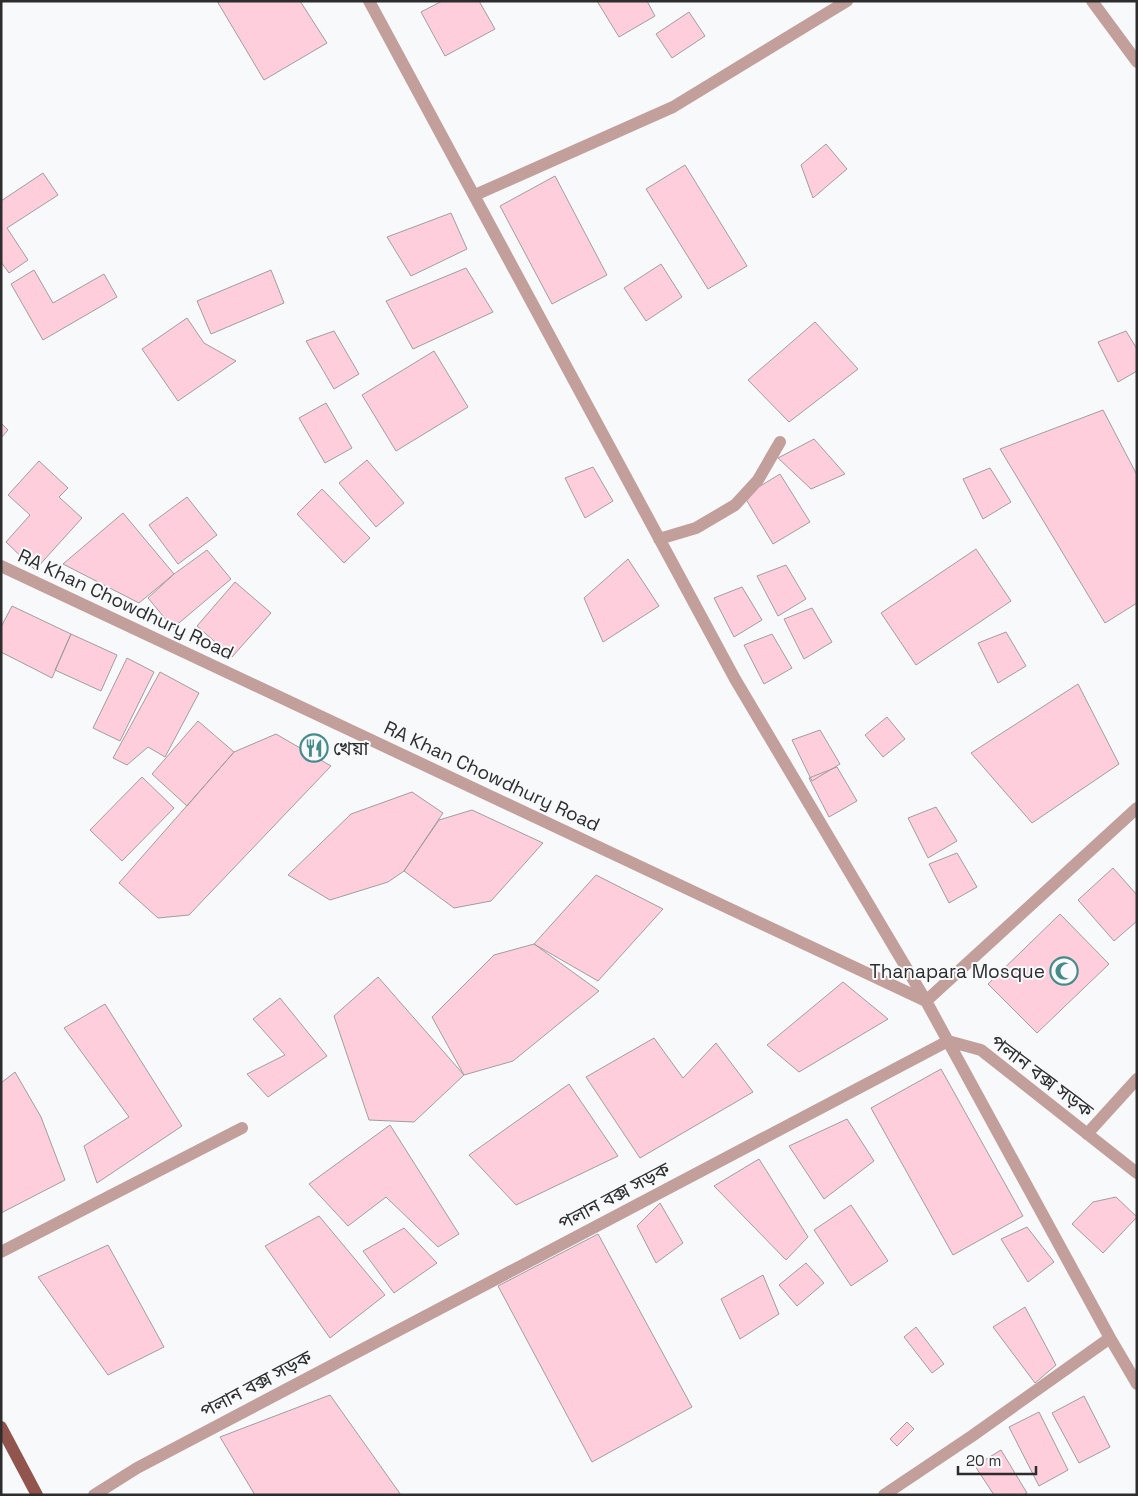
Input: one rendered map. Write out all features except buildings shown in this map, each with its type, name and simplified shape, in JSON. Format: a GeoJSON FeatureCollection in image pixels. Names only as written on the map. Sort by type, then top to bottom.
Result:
{"type":"FeatureCollection","features":[{"type":"Feature","properties":{"kind":"main road"},"geometry":{"type":"LineString","coordinates":[[1,1427],[38,1495]]}},
{"type":"Feature","properties":{"kind":"street"},"geometry":{"type":"LineString","coordinates":[[369,1],[735,680],[926,1001],[1137,1384]]}},
{"type":"Feature","properties":{"kind":"street"},"geometry":{"type":"LineString","coordinates":[[475,195],[673,107],[847,1]]}},
{"type":"Feature","properties":{"kind":"street"},"geometry":{"type":"LineString","coordinates":[[1092,1],[1137,62]]}},
{"type":"Feature","properties":{"kind":"street"},"geometry":{"type":"LineString","coordinates":[[659,539],[696,528],[735,505],[758,480],[780,442]]}},
{"type":"Feature","properties":{"kind":"street","name":"RA Khan Chowdhury Road"},"geometry":{"type":"LineString","coordinates":[[1,566],[926,1001]]}},
{"type":"Feature","properties":{"kind":"street"},"geometry":{"type":"LineString","coordinates":[[926,1001],[1137,808]]}},
{"type":"Feature","properties":{"kind":"street","name":"পলান বক্স সড়ক"},"geometry":{"type":"LineString","coordinates":[[94,1495],[154,1459],[948,1041],[981,1050],[1137,1173]]}},
{"type":"Feature","properties":{"kind":"street"},"geometry":{"type":"LineString","coordinates":[[1087,1134],[1137,1079]]}},
{"type":"Feature","properties":{"kind":"street"},"geometry":{"type":"LineString","coordinates":[[1,1252],[242,1128]]}},
{"type":"Feature","properties":{"kind":"street"},"geometry":{"type":"LineString","coordinates":[[884,1495],[972,1436],[1110,1338]]}},
{"type":"Feature","properties":{"kind":"place","name":"খেয়া"},"geometry":{"type":"Point","coordinates":[314,748]}},
{"type":"Feature","properties":{"kind":"place","name":"Thanapara Mosque"},"geometry":{"type":"Point","coordinates":[1064,971]}}]}
